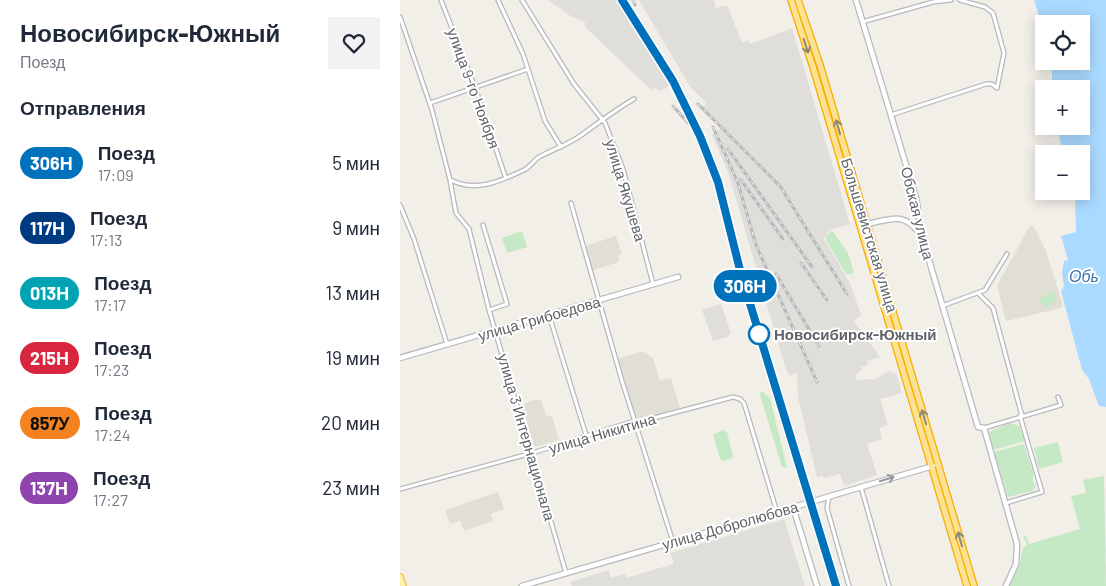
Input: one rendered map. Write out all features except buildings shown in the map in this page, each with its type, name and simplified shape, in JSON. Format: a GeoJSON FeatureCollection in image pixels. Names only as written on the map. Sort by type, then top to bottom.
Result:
{"type":"FeatureCollection","features":[{"type":"Feature","properties":{"kind":"highway","name":"Большевистская улица"},"geometry":{"type":"LineString","coordinates":[[791,0],[974,586]]}},
{"type":"Feature","properties":{"kind":"highway","name":"Большевистская улица"},"geometry":{"type":"LineString","coordinates":[[798,0],[820,65],[867,224],[967,586]]}},
{"type":"Feature","properties":{"kind":"main road"},"geometry":{"type":"LineString","coordinates":[[400,577],[403,586]]}},
{"type":"Feature","properties":{"kind":"street","name":"улица 9-го Ноября"},"geometry":{"type":"LineString","coordinates":[[441,0],[475,88],[505,176]]}},
{"type":"Feature","properties":{"kind":"street"},"geometry":{"type":"LineString","coordinates":[[498,0],[528,69],[545,121],[561,147]]}},
{"type":"Feature","properties":{"kind":"street","name":"улица Якушева"},"geometry":{"type":"LineString","coordinates":[[522,0],[564,70],[602,119],[623,169],[654,285]]}},
{"type":"Feature","properties":{"kind":"street","name":"Обская улица"},"geometry":{"type":"LineString","coordinates":[[856,0],[916,198],[922,236],[978,427],[984,428]]}},
{"type":"Feature","properties":{"kind":"street"},"geometry":{"type":"LineString","coordinates":[[862,22],[933,2],[951,0]]}},
{"type":"Feature","properties":{"kind":"street"},"geometry":{"type":"LineString","coordinates":[[891,115],[986,84],[992,84],[997,88],[1004,53],[993,13],[989,9],[960,0]]}},
{"type":"Feature","properties":{"kind":"street","name":"улица 3 Интернационала"},"geometry":{"type":"LineString","coordinates":[[400,17],[430,103],[450,180],[456,213],[469,229],[489,310],[566,573]]}},
{"type":"Feature","properties":{"kind":"street"},"geometry":{"type":"LineString","coordinates":[[430,103],[528,69]]}},
{"type":"Feature","properties":{"kind":"street"},"geometry":{"type":"LineString","coordinates":[[450,180],[460,185],[472,187],[525,170],[540,157],[561,147],[634,99]]}},
{"type":"Feature","properties":{"kind":"street"},"geometry":{"type":"LineString","coordinates":[[570,204],[635,423],[673,542]]}},
{"type":"Feature","properties":{"kind":"street"},"geometry":{"type":"LineString","coordinates":[[400,205],[414,239],[447,344]]}},
{"type":"Feature","properties":{"kind":"street"},"geometry":{"type":"LineString","coordinates":[[867,224],[899,218],[911,222],[922,236]]}},
{"type":"Feature","properties":{"kind":"street"},"geometry":{"type":"LineString","coordinates":[[482,224],[507,304],[489,310]]}},
{"type":"Feature","properties":{"kind":"street"},"geometry":{"type":"LineString","coordinates":[[942,306],[978,293],[989,286],[1007,254]]}},
{"type":"Feature","properties":{"kind":"street","name":"улица Грибоедова"},"geometry":{"type":"LineString","coordinates":[[400,358],[678,277]]}},
{"type":"Feature","properties":{"kind":"street"},"geometry":{"type":"LineString","coordinates":[[978,293],[993,308],[1042,492],[1006,503]]}},
{"type":"Feature","properties":{"kind":"street"},"geometry":{"type":"LineString","coordinates":[[549,315],[586,435]]}},
{"type":"Feature","properties":{"kind":"street","name":"улица Никитина"},"geometry":{"type":"LineString","coordinates":[[400,489],[631,422],[635,423],[734,397],[740,398],[744,403],[777,512]]}},
{"type":"Feature","properties":{"kind":"street"},"geometry":{"type":"LineString","coordinates":[[1004,586],[1011,574],[1018,552],[984,428],[1060,406],[1058,397]]}},
{"type":"Feature","properties":{"kind":"street","name":"улица Добролюбова"},"geometry":{"type":"LineString","coordinates":[[522,586],[935,465]]}},
{"type":"Feature","properties":{"kind":"street"},"geometry":{"type":"LineString","coordinates":[[861,487],[889,586]]}},
{"type":"Feature","properties":{"kind":"street"},"geometry":{"type":"LineString","coordinates":[[826,498],[827,508],[849,586]]}},
{"type":"Feature","properties":{"kind":"street"},"geometry":{"type":"LineString","coordinates":[[793,507],[817,586]]}},
{"type":"Feature","properties":{"kind":"shaded area"},"geometry":{"type":"Polygon","coordinates":[[[548,0],[618,0],[671,85],[659,91],[655,87],[651,90],[584,26],[586,23],[569,15],[548,0]]]}},
{"type":"Feature","properties":{"kind":"shaded area"},"geometry":{"type":"Polygon","coordinates":[[[639,0],[714,0],[716,8],[727,5],[742,43],[748,40],[750,44],[792,28],[850,224],[829,230],[824,239],[851,285],[861,315],[854,321],[880,357],[867,361],[868,365],[861,367],[862,370],[855,375],[856,380],[875,379],[890,371],[897,375],[902,393],[880,399],[888,425],[879,428],[882,439],[867,444],[877,475],[844,486],[840,474],[823,478],[823,476],[817,477],[798,397],[797,373],[790,376],[786,370],[729,175],[712,134],[723,127],[703,107],[706,103],[689,85],[639,0]]]}},
{"type":"Feature","properties":{"kind":"shaded area"},"geometry":{"type":"Polygon","coordinates":[[[1033,225],[1046,251],[1063,305],[1061,308],[1006,321],[997,285],[1030,226],[1033,225]]]}},
{"type":"Feature","properties":{"kind":"shaded area"},"geometry":{"type":"Polygon","coordinates":[[[616,236],[622,254],[618,256],[619,262],[593,270],[585,246],[616,236]]]}},
{"type":"Feature","properties":{"kind":"shaded area"},"geometry":{"type":"Polygon","coordinates":[[[721,304],[731,333],[728,337],[713,341],[702,310],[721,304]]]}},
{"type":"Feature","properties":{"kind":"shaded area"},"geometry":{"type":"Polygon","coordinates":[[[642,351],[653,358],[660,381],[671,378],[680,408],[640,420],[636,417],[617,359],[642,351]]]}},
{"type":"Feature","properties":{"kind":"shaded area"},"geometry":{"type":"Polygon","coordinates":[[[534,400],[541,400],[546,415],[552,416],[559,440],[534,447],[521,405],[534,400]]]}},
{"type":"Feature","properties":{"kind":"shaded area"},"geometry":{"type":"Polygon","coordinates":[[[498,492],[504,509],[491,514],[493,521],[464,531],[460,521],[450,524],[445,510],[498,492]]]}},
{"type":"Feature","properties":{"kind":"shaded area"},"geometry":{"type":"Polygon","coordinates":[[[784,519],[805,586],[572,586],[570,582],[609,570],[611,578],[625,574],[627,578],[674,564],[670,553],[784,519]]]}},
{"type":"Feature","properties":{"kind":"green space"},"geometry":{"type":"Polygon","coordinates":[[[832,230],[848,253],[854,272],[852,274],[846,274],[826,240],[826,236],[832,230]]]}},
{"type":"Feature","properties":{"kind":"green space"},"geometry":{"type":"Polygon","coordinates":[[[522,231],[527,247],[507,253],[502,238],[522,231]]]}},
{"type":"Feature","properties":{"kind":"green space"},"geometry":{"type":"Polygon","coordinates":[[[1052,291],[1058,299],[1045,308],[1039,300],[1052,291]]]}},
{"type":"Feature","properties":{"kind":"green space"},"geometry":{"type":"Polygon","coordinates":[[[763,392],[770,398],[787,468],[782,467],[759,393],[763,392]]]}},
{"type":"Feature","properties":{"kind":"green space"},"geometry":{"type":"Polygon","coordinates":[[[1010,423],[1019,426],[1025,441],[993,450],[989,432],[1010,423]]]}},
{"type":"Feature","properties":{"kind":"green space"},"geometry":{"type":"Polygon","coordinates":[[[723,430],[727,432],[733,456],[731,459],[723,461],[720,459],[713,435],[723,430]]]}},
{"type":"Feature","properties":{"kind":"green space"},"geometry":{"type":"Polygon","coordinates":[[[1058,442],[1063,462],[1039,469],[1034,448],[1058,442]]]}},
{"type":"Feature","properties":{"kind":"green space"},"geometry":{"type":"Polygon","coordinates":[[[1024,444],[1033,473],[1033,482],[1036,485],[1033,491],[1008,497],[994,452],[1024,444]]]}},
{"type":"Feature","properties":{"kind":"green space"},"geometry":{"type":"Polygon","coordinates":[[[1104,476],[1106,586],[1010,586],[1020,562],[1023,548],[1027,545],[1023,536],[1026,535],[1029,544],[1080,529],[1071,496],[1086,493],[1083,480],[1104,476]]]}},
{"type":"Feature","properties":{"kind":"water","name":"Обь"},"geometry":{"type":"Polygon","coordinates":[[[1034,0],[1106,0],[1106,407],[1099,406],[1089,379],[1082,370],[1061,291],[1064,286],[1062,272],[1064,261],[1068,260],[1061,236],[1076,232],[1075,200],[1090,200],[1090,145],[1061,145],[1059,135],[1090,135],[1090,80],[1052,80],[1052,70],[1090,70],[1090,15],[1039,15],[1034,0]]]}},
{"type":"Feature","properties":{"kind":"railway"},"geometry":{"type":"LineString","coordinates":[[622,0],[673,81],[700,136],[718,182],[745,287],[809,496]]}},
{"type":"Feature","properties":{"kind":"railway"},"geometry":{"type":"LineString","coordinates":[[633,0],[635,5]]}},
{"type":"Feature","properties":{"kind":"railway"},"geometry":{"type":"LineString","coordinates":[[698,104],[780,186],[847,294]]}},
{"type":"Feature","properties":{"kind":"railway"},"geometry":{"type":"LineString","coordinates":[[673,106],[688,123]]}},
{"type":"Feature","properties":{"kind":"railway"},"geometry":{"type":"LineString","coordinates":[[713,127],[738,183],[756,245],[817,382]]}},
{"type":"Feature","properties":{"kind":"railway"},"geometry":{"type":"LineString","coordinates":[[728,149],[812,267]]}},
{"type":"Feature","properties":{"kind":"railway"},"geometry":{"type":"LineString","coordinates":[[741,180],[783,239]]}},
{"type":"Feature","properties":{"kind":"railway"},"geometry":{"type":"LineString","coordinates":[[801,263],[827,300]]}},
{"type":"Feature","properties":{"kind":"railway"},"geometry":{"type":"LineString","coordinates":[[776,274],[819,346]]}},
{"type":"Feature","properties":{"kind":"railway"},"geometry":{"type":"LineString","coordinates":[[815,506],[839,586]]}},
{"type":"Feature","properties":{"kind":"train","name":"306Н"},"geometry":{"type":"LineString","coordinates":[[622,0],[673,81],[700,136],[718,182],[741,274],[836,586]]}},
{"type":"Feature","properties":{"kind":"place","name":"Новосибирск-Южный"},"geometry":{"type":"Point","coordinates":[759,334]}}]}
